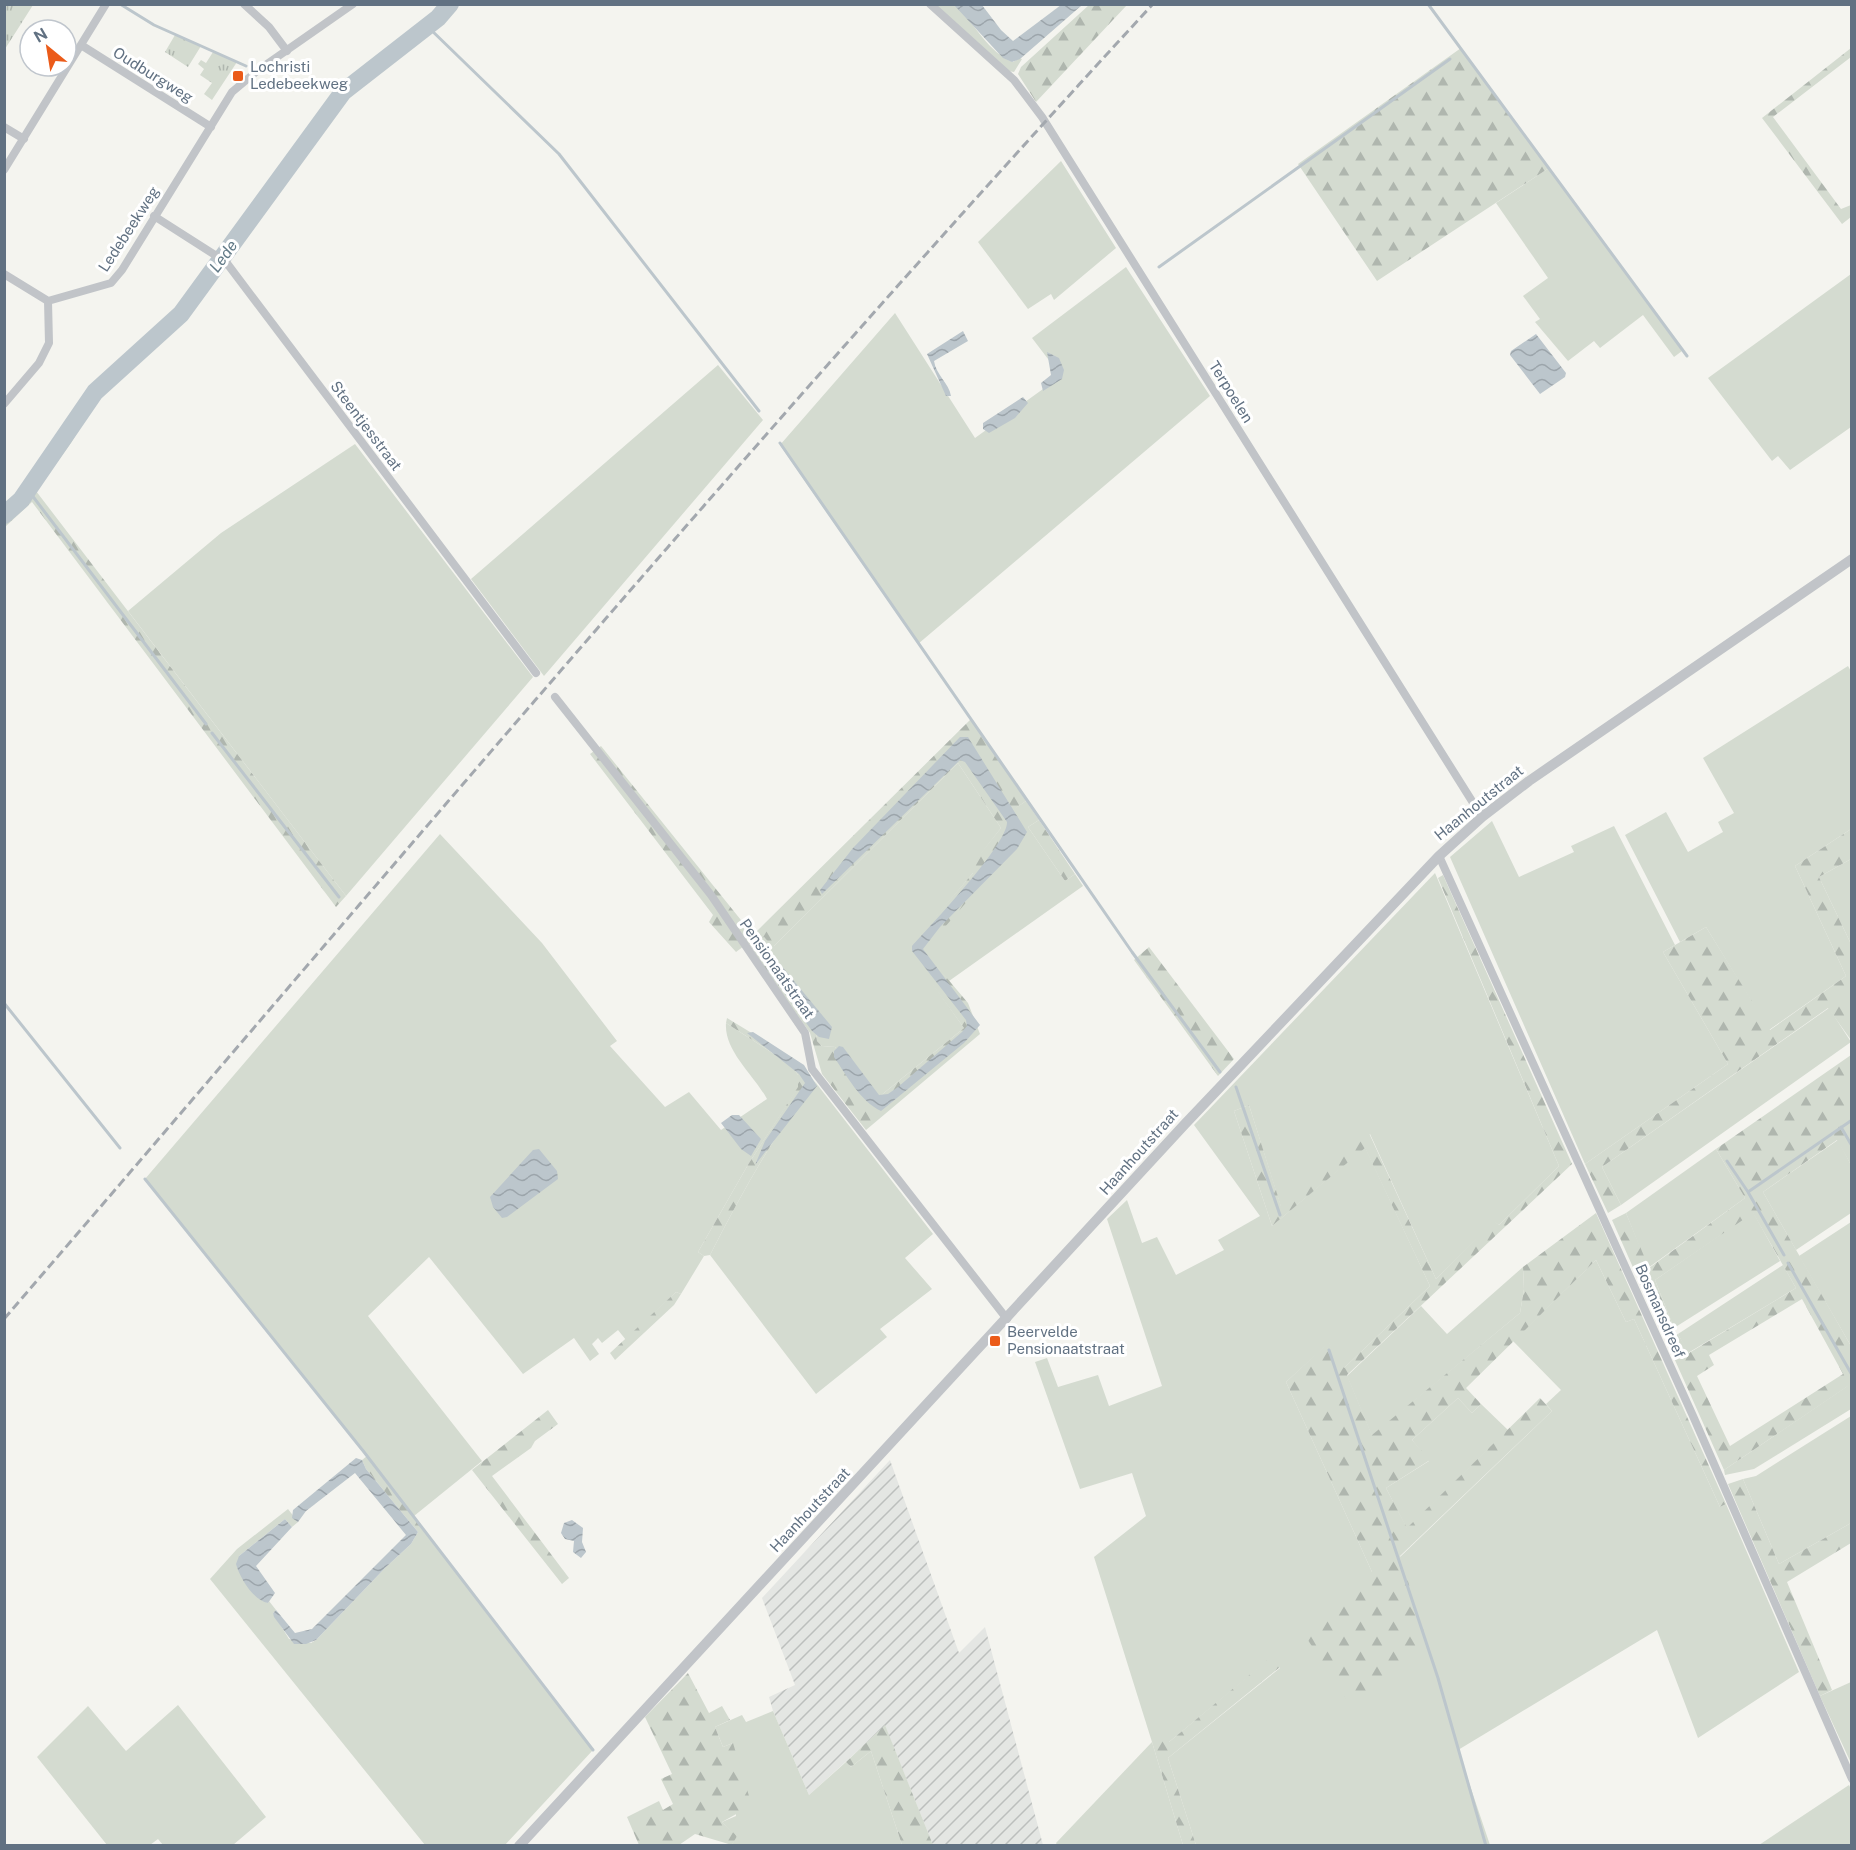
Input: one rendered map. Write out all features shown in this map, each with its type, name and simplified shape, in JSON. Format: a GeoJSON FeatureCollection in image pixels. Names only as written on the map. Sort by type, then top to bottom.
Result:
{"type":"FeatureCollection","features":[{"type":"Feature","properties":{"kind":"street"},"geometry":{"type":"LineString","coordinates":[[4,170],[106,4]]}},
{"type":"Feature","properties":{"kind":"street"},"geometry":{"type":"LineString","coordinates":[[244,4],[269,27],[287,51]]}},
{"type":"Feature","properties":{"kind":"street","name":"Ledebeekweg"},"geometry":{"type":"LineString","coordinates":[[48,301],[111,283],[122,270],[232,92],[353,4]]}},
{"type":"Feature","properties":{"kind":"street","name":"Terpoelen"},"geometry":{"type":"LineString","coordinates":[[930,4],[1014,80],[1046,122],[1482,817]]}},
{"type":"Feature","properties":{"kind":"street","name":"Oudburgweg"},"geometry":{"type":"LineString","coordinates":[[81,45],[211,128]]}},
{"type":"Feature","properties":{"kind":"street"},"geometry":{"type":"LineString","coordinates":[[4,127],[24,139]]}},
{"type":"Feature","properties":{"kind":"street","name":"Steentjesstraat"},"geometry":{"type":"LineString","coordinates":[[154,216],[226,262],[536,673]]}},
{"type":"Feature","properties":{"kind":"street"},"geometry":{"type":"LineString","coordinates":[[4,274],[48,301],[49,343],[39,363],[4,404]]}},
{"type":"Feature","properties":{"kind":"street","name":"Haanhoutstraat"},"geometry":{"type":"LineString","coordinates":[[519,1845],[1185,1124],[1438,856],[1482,817],[1529,781],[1851,559]]}},
{"type":"Feature","properties":{"kind":"street","name":"Pensionaatstraat"},"geometry":{"type":"LineString","coordinates":[[555,697],[711,895],[805,1033],[812,1069],[1007,1319]]}},
{"type":"Feature","properties":{"kind":"street","name":"Bosmansdreef"},"geometry":{"type":"LineString","coordinates":[[1438,856],[1694,1416],[1851,1779]]}},
{"type":"Feature","properties":{"kind":"shaded area"},"geometry":{"type":"Polygon","coordinates":[[[890,1460],[959,1653],[985,1627],[1043,1845],[933,1845],[885,1726],[809,1795],[773,1711],[769,1697],[795,1685],[762,1598],[890,1460]]]}},
{"type":"Feature","properties":{"kind":"green space"},"geometry":{"type":"Polygon","coordinates":[[[4,5],[33,5],[25,18],[18,18],[18,29],[5,49],[4,5]]]}},
{"type":"Feature","properties":{"kind":"green space"},"geometry":{"type":"Polygon","coordinates":[[[934,5],[957,5],[997,52],[1013,62],[1019,58],[1022,59],[1014,72],[1008,71],[934,5]]]}},
{"type":"Feature","properties":{"kind":"green space"},"geometry":{"type":"Polygon","coordinates":[[[1089,5],[1127,5],[1036,102],[1018,74],[1021,67],[1089,5]]]}},
{"type":"Feature","properties":{"kind":"green space"},"geometry":{"type":"Polygon","coordinates":[[[175,35],[201,46],[188,67],[165,52],[175,35]]]}},
{"type":"Feature","properties":{"kind":"green space"},"geometry":{"type":"Polygon","coordinates":[[[1461,48],[1549,168],[1377,281],[1298,164],[1461,48]]]}},
{"type":"Feature","properties":{"kind":"green space"},"geometry":{"type":"Polygon","coordinates":[[[1851,48],[1851,57],[1773,117],[1841,209],[1851,205],[1851,217],[1842,224],[1762,118],[1851,48]]]}},
{"type":"Feature","properties":{"kind":"green space"},"geometry":{"type":"Polygon","coordinates":[[[213,52],[237,62],[212,100],[204,94],[212,83],[200,75],[204,69],[198,64],[201,60],[206,63],[213,52]]]}},
{"type":"Feature","properties":{"kind":"green space"},"geometry":{"type":"Polygon","coordinates":[[[1061,161],[1116,248],[1054,300],[1051,294],[1028,309],[978,242],[1061,161]]]}},
{"type":"Feature","properties":{"kind":"green space"},"geometry":{"type":"Polygon","coordinates":[[[1549,168],[1682,351],[1674,357],[1643,315],[1600,348],[1594,341],[1568,361],[1535,322],[1540,319],[1523,296],[1548,278],[1496,203],[1549,168]]]}},
{"type":"Feature","properties":{"kind":"green space"},"geometry":{"type":"Polygon","coordinates":[[[1126,267],[1210,396],[918,644],[780,445],[895,313],[975,438],[1061,376],[1032,338],[1126,267]]]}},
{"type":"Feature","properties":{"kind":"green space"},"geometry":{"type":"Polygon","coordinates":[[[1851,274],[1851,427],[1790,470],[1778,456],[1772,461],[1708,378],[1851,274]]]}},
{"type":"Feature","properties":{"kind":"green space"},"geometry":{"type":"Polygon","coordinates":[[[166,333],[169,336],[96,401],[71,443],[36,491],[346,896],[336,907],[32,502],[5,527],[5,519],[27,495],[97,395],[166,333]]]}},
{"type":"Feature","properties":{"kind":"green space"},"geometry":{"type":"Polygon","coordinates":[[[718,365],[763,420],[544,676],[471,579],[718,365]]]}},
{"type":"Feature","properties":{"kind":"green space"},"geometry":{"type":"Polygon","coordinates":[[[355,444],[533,677],[346,896],[128,611],[221,533],[355,444]]]}},
{"type":"Feature","properties":{"kind":"green space"},"geometry":{"type":"Polygon","coordinates":[[[1848,666],[1852,673],[1851,829],[1795,866],[1846,976],[1769,1030],[1706,927],[1680,942],[1625,835],[1666,812],[1688,852],[1723,832],[1718,822],[1734,813],[1703,758],[1848,666]]]}},
{"type":"Feature","properties":{"kind":"green space"},"geometry":{"type":"Polygon","coordinates":[[[971,719],[1026,801],[1009,813],[1022,838],[938,935],[927,926],[973,873],[972,864],[1001,828],[958,763],[773,947],[764,937],[752,948],[748,943],[736,952],[709,922],[713,915],[590,754],[601,746],[753,935],[971,719]]]}},
{"type":"Feature","properties":{"kind":"green space"},"geometry":{"type":"Polygon","coordinates":[[[958,763],[1001,828],[973,864],[973,873],[928,926],[1022,838],[1008,813],[1026,801],[1039,820],[1028,827],[1065,881],[1075,874],[1083,886],[949,981],[935,965],[925,973],[964,1028],[874,1101],[835,1047],[822,1046],[817,1041],[815,1026],[769,963],[763,967],[752,948],[764,937],[774,946],[958,763]]]}},
{"type":"Feature","properties":{"kind":"green space"},"geometry":{"type":"Polygon","coordinates":[[[1039,820],[1075,874],[1065,881],[1028,827],[1039,820]]]}},
{"type":"Feature","properties":{"kind":"green space"},"geometry":{"type":"Polygon","coordinates":[[[1492,821],[1519,877],[1574,852],[1571,846],[1614,826],[1675,945],[1663,952],[1728,1064],[1585,1164],[1450,857],[1492,821]]]}},
{"type":"Feature","properties":{"kind":"green space"},"geometry":{"type":"Polygon","coordinates":[[[1851,829],[1851,859],[1819,877],[1851,944],[1851,1040],[1828,1008],[1602,1167],[1621,1205],[1608,1213],[1585,1164],[1728,1064],[1663,952],[1706,927],[1770,1030],[1846,976],[1795,866],[1851,829]]]}},
{"type":"Feature","properties":{"kind":"green space"},"geometry":{"type":"Polygon","coordinates":[[[440,834],[542,943],[617,1041],[610,1046],[665,1107],[689,1092],[721,1130],[767,1099],[735,1053],[727,1033],[726,1023],[791,1065],[798,1075],[798,1088],[749,1163],[698,1252],[704,1256],[681,1294],[676,1292],[626,1340],[618,1330],[602,1343],[598,1338],[592,1344],[599,1354],[590,1361],[574,1338],[523,1374],[429,1257],[368,1316],[482,1461],[414,1516],[145,1179],[440,834]]]}},
{"type":"Feature","properties":{"kind":"green space"},"geometry":{"type":"Polygon","coordinates":[[[1851,859],[1851,944],[1819,877],[1851,859]]]}},
{"type":"Feature","properties":{"kind":"green space"},"geometry":{"type":"Polygon","coordinates":[[[1435,873],[1559,1166],[1499,1225],[1494,1222],[1436,1279],[1370,1134],[1281,1207],[1249,1105],[1234,1111],[1272,1226],[1365,1147],[1430,1286],[1343,1369],[1329,1343],[1286,1382],[1372,1572],[1400,1557],[1552,1411],[1546,1404],[1561,1390],[1513,1341],[1596,1260],[1626,1322],[1634,1319],[1720,1507],[1726,1504],[1799,1672],[1698,1738],[1657,1630],[1458,1750],[1490,1845],[1196,1845],[1168,1758],[1280,1668],[1271,1658],[1169,1742],[1152,1742],[1094,1557],[1146,1516],[1132,1473],[1080,1489],[1035,1362],[1047,1358],[1058,1387],[1098,1375],[1109,1406],[1162,1386],[1107,1219],[1127,1200],[1142,1243],[1157,1237],[1176,1275],[1224,1250],[1218,1240],[1260,1216],[1194,1125],[1435,873]]]}},
{"type":"Feature","properties":{"kind":"green space"},"geometry":{"type":"Polygon","coordinates":[[[1443,875],[1572,1164],[1347,1375],[1372,1435],[1520,1313],[1524,1289],[1523,1267],[1596,1213],[1726,1504],[1720,1507],[1634,1319],[1626,1322],[1596,1260],[1466,1388],[1481,1404],[1472,1413],[1458,1398],[1412,1440],[1430,1460],[1386,1488],[1407,1528],[1540,1398],[1552,1411],[1400,1556],[1429,1648],[1350,1705],[1304,1634],[1372,1572],[1286,1382],[1329,1342],[1344,1368],[1430,1286],[1365,1148],[1272,1226],[1234,1111],[1249,1105],[1281,1206],[1369,1133],[1436,1279],[1494,1221],[1499,1225],[1559,1166],[1438,878],[1443,875]]]}},
{"type":"Feature","properties":{"kind":"green space"},"geometry":{"type":"Polygon","coordinates":[[[1149,947],[1234,1059],[1218,1076],[1134,960],[1149,947]]]}},
{"type":"Feature","properties":{"kind":"green space"},"geometry":{"type":"Polygon","coordinates":[[[770,962],[815,1026],[817,1041],[822,1046],[835,1047],[874,1101],[964,1028],[924,973],[935,964],[968,1003],[980,1034],[866,1130],[822,1074],[810,1033],[763,967],[770,962]]]}},
{"type":"Feature","properties":{"kind":"green space"},"geometry":{"type":"Polygon","coordinates":[[[1829,1008],[1851,1042],[1621,1205],[1602,1167],[1829,1008]]]}},
{"type":"Feature","properties":{"kind":"green space"},"geometry":{"type":"Polygon","coordinates":[[[727,1018],[781,1051],[816,1083],[771,1145],[710,1255],[704,1256],[698,1252],[749,1163],[798,1087],[798,1075],[791,1065],[726,1023],[727,1018]]]}},
{"type":"Feature","properties":{"kind":"green space"},"geometry":{"type":"Polygon","coordinates":[[[1851,1055],[1851,1165],[1837,1140],[1763,1192],[1851,1346],[1851,1390],[1848,1386],[1724,1470],[1666,1340],[1678,1334],[1689,1353],[1796,1288],[1753,1213],[1655,1280],[1674,1328],[1663,1335],[1612,1220],[1626,1213],[1649,1268],[1745,1198],[1716,1149],[1851,1055]],[[1802,1299],[1709,1355],[1714,1365],[1697,1376],[1730,1446],[1843,1374],[1802,1299]]]}},
{"type":"Feature","properties":{"kind":"green space"},"geometry":{"type":"Polygon","coordinates":[[[816,1083],[933,1234],[905,1258],[932,1289],[880,1329],[887,1337],[816,1394],[710,1255],[771,1145],[816,1083]]]}},
{"type":"Feature","properties":{"kind":"green space"},"geometry":{"type":"Polygon","coordinates":[[[1838,1140],[1851,1165],[1851,1213],[1796,1250],[1763,1192],[1838,1140]]]}},
{"type":"Feature","properties":{"kind":"green space"},"geometry":{"type":"Polygon","coordinates":[[[1716,1149],[1745,1198],[1648,1268],[1626,1213],[1716,1149]]]}},
{"type":"Feature","properties":{"kind":"green space"},"geometry":{"type":"Polygon","coordinates":[[[1753,1212],[1780,1261],[1674,1328],[1655,1280],[1753,1212]]]}},
{"type":"Feature","properties":{"kind":"green space"},"geometry":{"type":"Polygon","coordinates":[[[1851,1222],[1851,1346],[1799,1256],[1851,1222]]]}},
{"type":"Feature","properties":{"kind":"green space"},"geometry":{"type":"Polygon","coordinates":[[[1783,1265],[1796,1288],[1688,1353],[1678,1334],[1783,1265]]]}},
{"type":"Feature","properties":{"kind":"green space"},"geometry":{"type":"Polygon","coordinates":[[[1523,1267],[1524,1289],[1520,1313],[1372,1436],[1347,1376],[1421,1306],[1447,1334],[1523,1267]]]}},
{"type":"Feature","properties":{"kind":"green space"},"geometry":{"type":"Polygon","coordinates":[[[676,1292],[681,1294],[674,1305],[615,1360],[610,1353],[676,1292]]]}},
{"type":"Feature","properties":{"kind":"green space"},"geometry":{"type":"Polygon","coordinates":[[[1849,1385],[1851,1409],[1754,1469],[1725,1475],[1724,1470],[1849,1385]]]}},
{"type":"Feature","properties":{"kind":"green space"},"geometry":{"type":"Polygon","coordinates":[[[1458,1398],[1472,1413],[1481,1404],[1508,1430],[1407,1529],[1386,1488],[1429,1461],[1412,1440],[1458,1398]]]}},
{"type":"Feature","properties":{"kind":"green space"},"geometry":{"type":"Polygon","coordinates":[[[548,1410],[558,1424],[535,1441],[531,1448],[492,1476],[569,1578],[562,1584],[472,1470],[548,1410]]]}},
{"type":"Feature","properties":{"kind":"green space"},"geometry":{"type":"Polygon","coordinates":[[[1851,1416],[1851,1523],[1779,1564],[1743,1479],[1756,1476],[1851,1416]]]}},
{"type":"Feature","properties":{"kind":"green space"},"geometry":{"type":"Polygon","coordinates":[[[367,1456],[426,1532],[418,1532],[366,1469],[362,1460],[367,1456]]]}},
{"type":"Feature","properties":{"kind":"green space"},"geometry":{"type":"Polygon","coordinates":[[[1743,1479],[1779,1564],[1851,1523],[1851,1543],[1787,1582],[1832,1690],[1820,1696],[1728,1484],[1743,1479]]]}},
{"type":"Feature","properties":{"kind":"green space"},"geometry":{"type":"Polygon","coordinates":[[[288,1509],[298,1522],[292,1527],[285,1519],[239,1556],[252,1589],[261,1599],[268,1603],[269,1601],[276,1610],[273,1613],[289,1639],[311,1643],[316,1640],[411,1544],[418,1532],[426,1532],[593,1750],[505,1845],[425,1845],[210,1579],[237,1549],[288,1509]]]}},
{"type":"Feature","properties":{"kind":"green space"},"geometry":{"type":"Polygon","coordinates":[[[1271,1657],[1280,1667],[1168,1758],[1196,1845],[1183,1845],[1152,1742],[1165,1735],[1169,1742],[1271,1657]]]}},
{"type":"Feature","properties":{"kind":"green space"},"geometry":{"type":"Polygon","coordinates":[[[688,1673],[709,1713],[722,1706],[730,1720],[715,1727],[723,1747],[733,1743],[749,1796],[747,1808],[722,1822],[737,1836],[732,1845],[695,1834],[679,1845],[639,1845],[627,1817],[659,1801],[663,1810],[673,1804],[661,1779],[672,1774],[645,1717],[688,1673]]]}},
{"type":"Feature","properties":{"kind":"green space"},"geometry":{"type":"Polygon","coordinates":[[[1851,1682],[1851,1763],[1820,1696],[1851,1682]]]}},
{"type":"Feature","properties":{"kind":"green space"},"geometry":{"type":"Polygon","coordinates":[[[178,1705],[266,1817],[233,1845],[163,1845],[158,1839],[150,1845],[107,1845],[37,1757],[88,1706],[126,1751],[178,1705]]]}},
{"type":"Feature","properties":{"kind":"green space"},"geometry":{"type":"Polygon","coordinates":[[[773,1711],[809,1795],[846,1762],[851,1767],[871,1751],[902,1845],[732,1845],[736,1836],[722,1822],[736,1816],[733,1743],[723,1747],[715,1727],[742,1715],[746,1722],[773,1711]]]}},
{"type":"Feature","properties":{"kind":"green space"},"geometry":{"type":"Polygon","coordinates":[[[885,1725],[933,1845],[902,1845],[871,1751],[851,1767],[846,1762],[885,1725]]]}},
{"type":"Feature","properties":{"kind":"green space"},"geometry":{"type":"Polygon","coordinates":[[[1152,1742],[1183,1845],[1057,1845],[1056,1843],[1152,1742]]]}},
{"type":"Feature","properties":{"kind":"green space"},"geometry":{"type":"Polygon","coordinates":[[[1849,1785],[1852,1791],[1851,1845],[1759,1845],[1849,1785]]]}},
{"type":"Feature","properties":{"kind":"water"},"geometry":{"type":"Polygon","coordinates":[[[954,5],[982,5],[1001,30],[1013,41],[1061,5],[1082,5],[1020,59],[1012,62],[1003,58],[954,5]]]}},
{"type":"Feature","properties":{"kind":"water"},"geometry":{"type":"Polygon","coordinates":[[[963,331],[968,341],[934,361],[937,371],[950,391],[951,396],[946,396],[927,354],[963,331]]]}},
{"type":"Feature","properties":{"kind":"water"},"geometry":{"type":"Polygon","coordinates":[[[1536,334],[1566,373],[1565,377],[1540,394],[1510,355],[1511,351],[1536,334]]]}},
{"type":"Feature","properties":{"kind":"water"},"geometry":{"type":"Polygon","coordinates":[[[1047,352],[1059,358],[1064,370],[1062,379],[1043,391],[1041,383],[1051,375],[1047,352]]]}},
{"type":"Feature","properties":{"kind":"water"},"geometry":{"type":"Polygon","coordinates":[[[1023,397],[1028,403],[1015,418],[989,433],[983,429],[983,423],[1023,397]]]}},
{"type":"Feature","properties":{"kind":"water"},"geometry":{"type":"Polygon","coordinates":[[[960,737],[968,737],[1027,832],[1017,849],[940,927],[923,949],[980,1025],[964,1043],[881,1111],[873,1107],[855,1087],[834,1057],[834,1051],[839,1046],[843,1047],[879,1095],[888,1094],[967,1026],[966,1020],[912,951],[912,946],[982,866],[1004,833],[1007,822],[965,762],[960,760],[822,894],[820,890],[853,848],[960,737]]]}},
{"type":"Feature","properties":{"kind":"water"},"geometry":{"type":"Polygon","coordinates":[[[768,961],[780,964],[832,1027],[829,1039],[819,1037],[812,1031],[767,969],[768,961]]]}},
{"type":"Feature","properties":{"kind":"water"},"geometry":{"type":"Polygon","coordinates":[[[753,1032],[804,1065],[817,1086],[755,1165],[765,1141],[805,1083],[799,1074],[747,1033],[753,1032]]]}},
{"type":"Feature","properties":{"kind":"water"},"geometry":{"type":"Polygon","coordinates":[[[732,1115],[739,1115],[761,1139],[751,1156],[741,1149],[721,1123],[732,1115]]]}},
{"type":"Feature","properties":{"kind":"water"},"geometry":{"type":"Polygon","coordinates":[[[539,1149],[557,1171],[558,1179],[507,1217],[502,1218],[493,1207],[490,1197],[533,1150],[539,1149]]]}},
{"type":"Feature","properties":{"kind":"water"},"geometry":{"type":"Polygon","coordinates":[[[356,1458],[362,1460],[366,1469],[418,1532],[411,1544],[316,1640],[306,1644],[294,1644],[274,1617],[273,1613],[276,1610],[295,1633],[312,1629],[406,1535],[355,1473],[306,1511],[298,1522],[292,1518],[293,1510],[356,1458]]]}},
{"type":"Feature","properties":{"kind":"water"},"geometry":{"type":"Polygon","coordinates":[[[285,1519],[292,1527],[256,1566],[275,1593],[268,1603],[257,1598],[248,1588],[236,1564],[239,1556],[285,1519]]]}},
{"type":"Feature","properties":{"kind":"water"},"geometry":{"type":"Polygon","coordinates":[[[572,1520],[583,1528],[582,1542],[586,1552],[581,1558],[573,1552],[574,1541],[565,1539],[561,1533],[564,1523],[572,1520]]]}},
{"type":"Feature","properties":{"kind":"waterway"},"geometry":{"type":"LineString","coordinates":[[120,4],[154,25],[246,66]]}},
{"type":"Feature","properties":{"kind":"waterway","name":"Lede"},"geometry":{"type":"LineString","coordinates":[[4,515],[21,500],[95,392],[181,314],[343,92],[438,18],[450,4]]}},
{"type":"Feature","properties":{"kind":"waterway"},"geometry":{"type":"LineString","coordinates":[[1428,4],[1687,356]]}},
{"type":"Feature","properties":{"kind":"waterway"},"geometry":{"type":"LineString","coordinates":[[427,26],[559,154],[759,411]]}},
{"type":"Feature","properties":{"kind":"waterway"},"geometry":{"type":"LineString","coordinates":[[1159,267],[1450,59]]}},
{"type":"Feature","properties":{"kind":"waterway"},"geometry":{"type":"LineString","coordinates":[[780,443],[1132,952],[1220,1072]]}},
{"type":"Feature","properties":{"kind":"waterway"},"geometry":{"type":"LineString","coordinates":[[28,490],[206,724]]}},
{"type":"Feature","properties":{"kind":"waterway"},"geometry":{"type":"LineString","coordinates":[[212,733],[339,897]]}},
{"type":"Feature","properties":{"kind":"waterway"},"geometry":{"type":"LineString","coordinates":[[4,1003],[120,1148]]}},
{"type":"Feature","properties":{"kind":"waterway"},"geometry":{"type":"LineString","coordinates":[[1236,1087],[1280,1215]]}},
{"type":"Feature","properties":{"kind":"waterway"},"geometry":{"type":"LineString","coordinates":[[1727,1161],[1748,1192],[1852,1120]]}},
{"type":"Feature","properties":{"kind":"waterway"},"geometry":{"type":"LineString","coordinates":[[1841,1127],[1852,1146]]}},
{"type":"Feature","properties":{"kind":"waterway"},"geometry":{"type":"LineString","coordinates":[[145,1179],[364,1452],[593,1750]]}},
{"type":"Feature","properties":{"kind":"waterway"},"geometry":{"type":"LineString","coordinates":[[1748,1192],[1784,1255]]}},
{"type":"Feature","properties":{"kind":"waterway"},"geometry":{"type":"LineString","coordinates":[[1788,1263],[1852,1375]]}},
{"type":"Feature","properties":{"kind":"waterway"},"geometry":{"type":"LineString","coordinates":[[1329,1350],[1438,1678],[1486,1846]]}},
{"type":"Feature","properties":{"kind":"railway"},"geometry":{"type":"LineString","coordinates":[[4,1319],[716,492],[860,328],[1153,4]]}},
{"type":"Feature","properties":{"kind":"place","name":"Lochristi Ledebeekweg"},"geometry":{"type":"Point","coordinates":[238,76]}},
{"type":"Feature","properties":{"kind":"place","name":"Beervelde Pensionaatstraat"},"geometry":{"type":"Point","coordinates":[995,1341]}}]}
